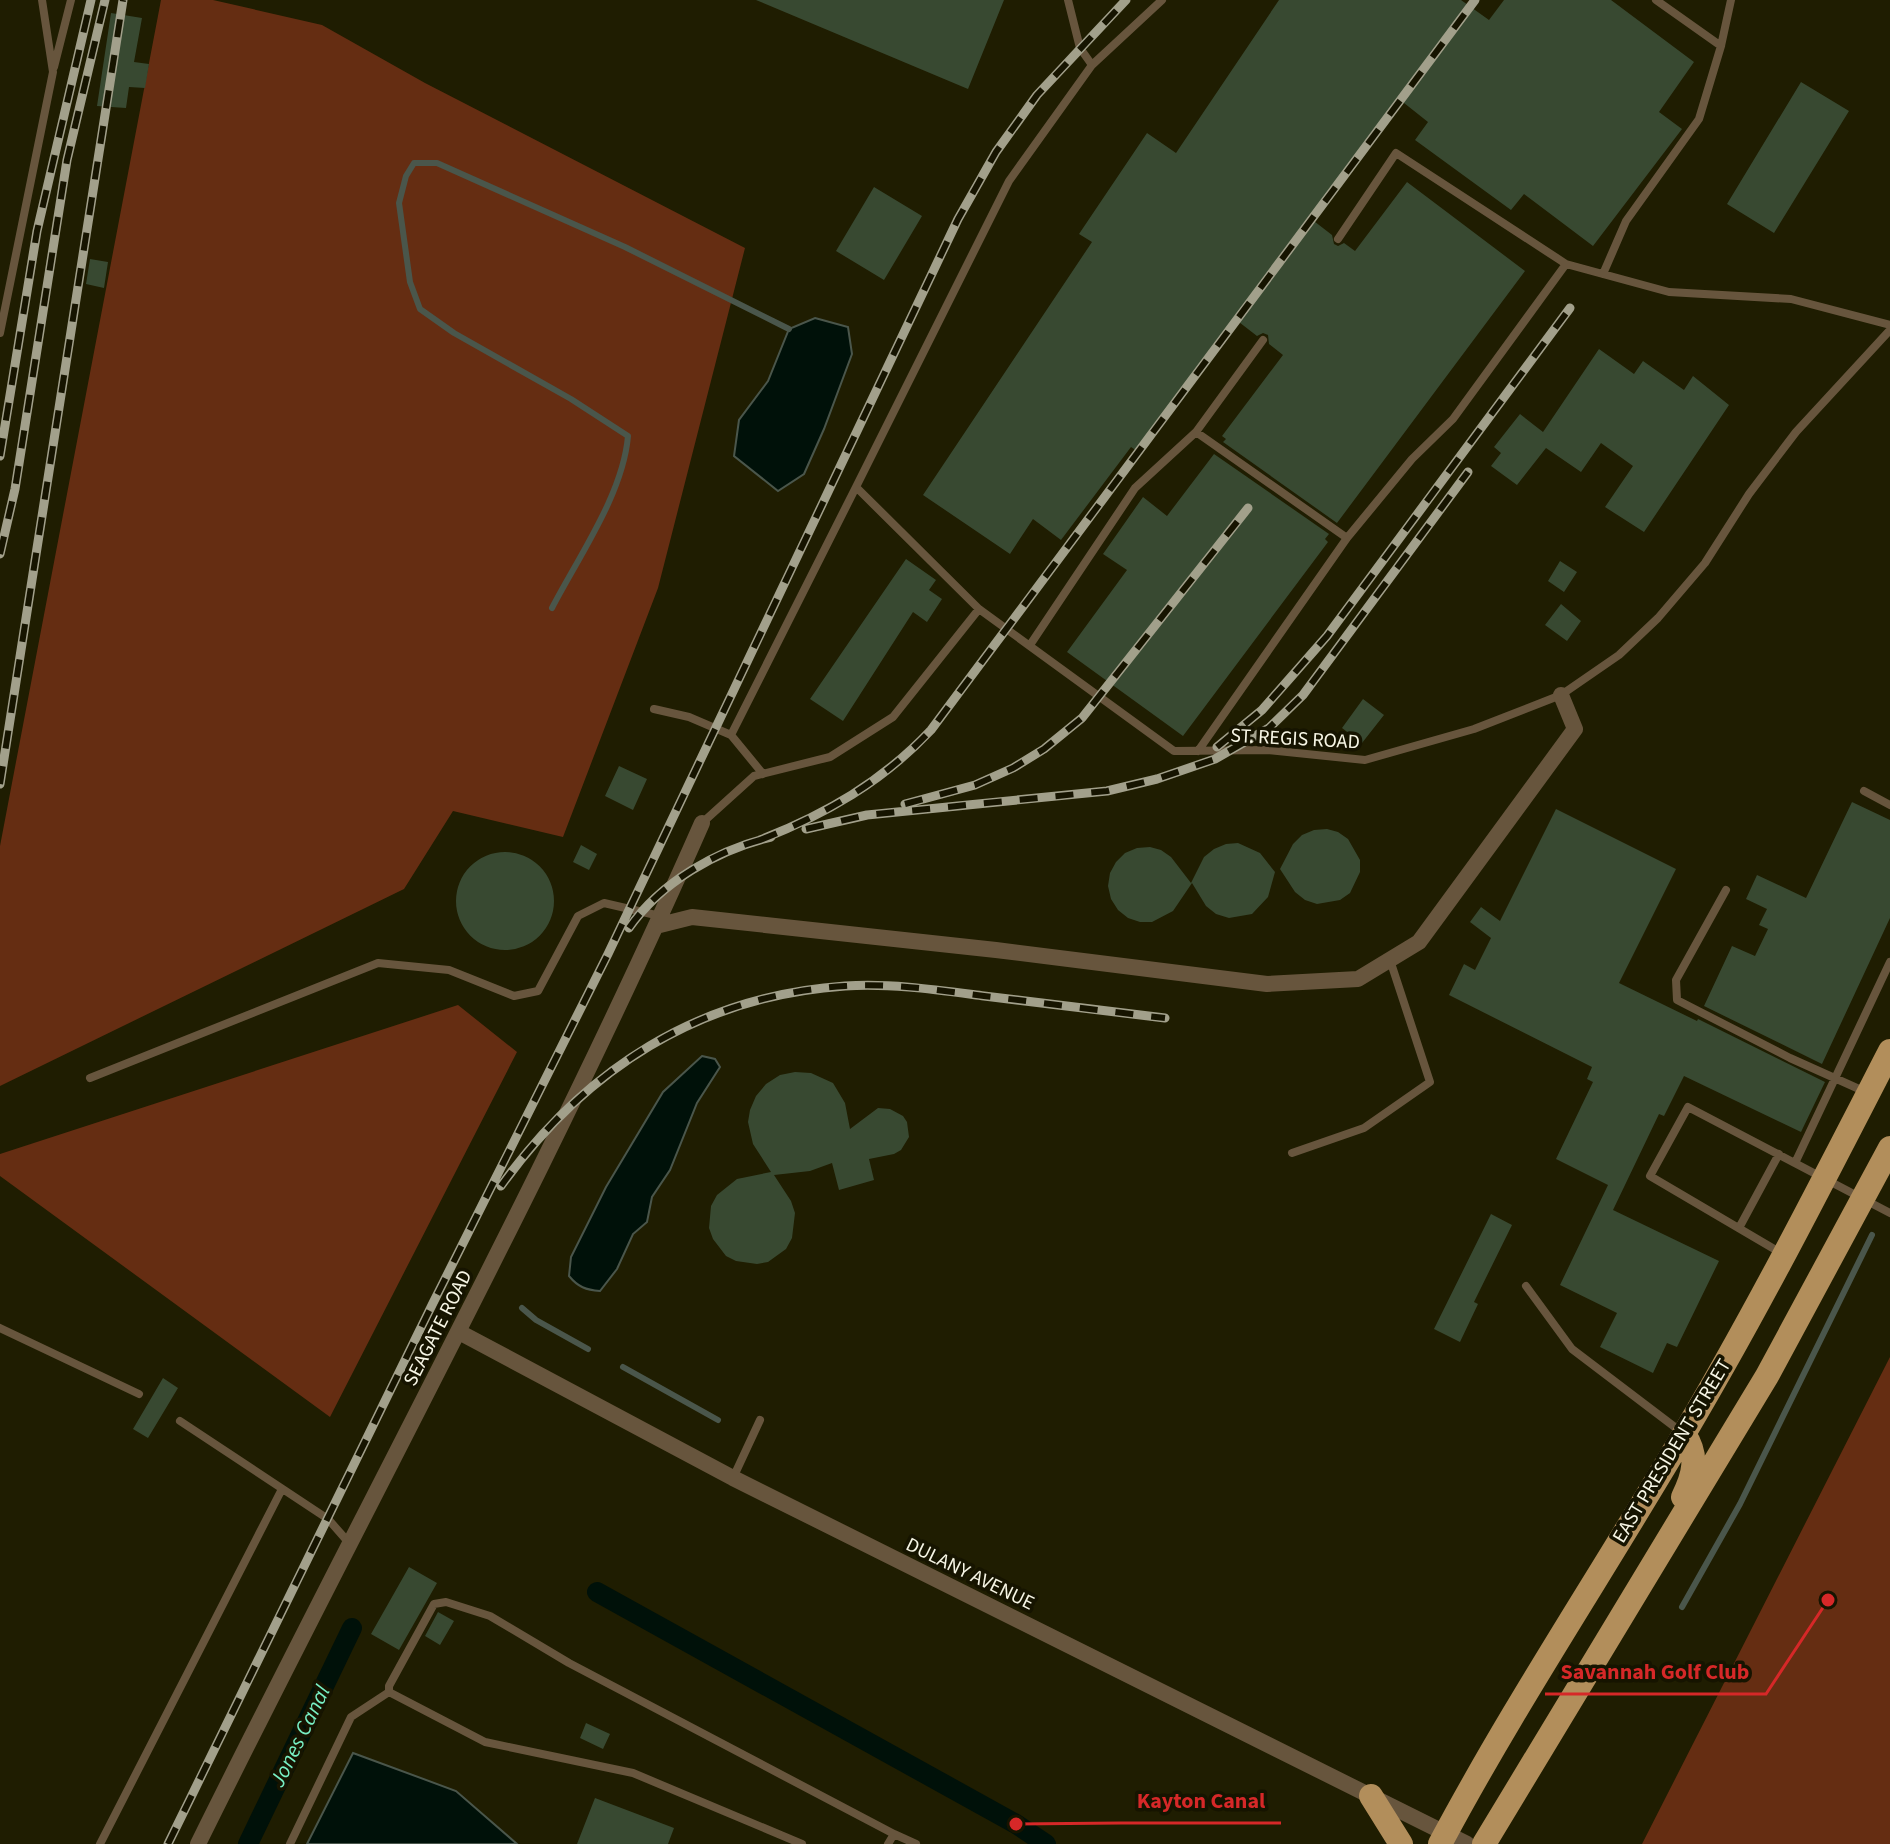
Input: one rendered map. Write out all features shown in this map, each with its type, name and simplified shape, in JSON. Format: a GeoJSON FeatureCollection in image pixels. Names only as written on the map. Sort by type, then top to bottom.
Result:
{"type":"FeatureCollection","features":[{"type":"Feature","properties":{"kind":"main road","name":"EAST PRESIDENT STREET"},"geometry":{"type":"LineString","coordinates":[[1451,1840],[1538,1669],[1684,1434],[1890,1051]]}},
{"type":"Feature","properties":{"kind":"main road"},"geometry":{"type":"LineString","coordinates":[[1484,1844],[1767,1376],[1890,1148]]}},
{"type":"Feature","properties":{"kind":"main road"},"geometry":{"type":"LineString","coordinates":[[1635,1597],[1691,1481],[1694,1451],[1684,1434]]}},
{"type":"Feature","properties":{"kind":"main road"},"geometry":{"type":"LineString","coordinates":[[1371,1796],[1401,1844]]}},
{"type":"Feature","properties":{"kind":"street"},"geometry":{"type":"LineString","coordinates":[[658,921],[692,917],[996,950],[1267,984],[1358,979],[1419,942],[1575,729],[1561,695]]}},
{"type":"Feature","properties":{"kind":"street","name":"SEAGATE ROAD"},"geometry":{"type":"LineString","coordinates":[[198,1844],[459,1332],[658,921],[702,823]]}},
{"type":"Feature","properties":{"kind":"street","name":"DULANY AVENUE"},"geometry":{"type":"LineString","coordinates":[[459,1332],[733,1478],[1371,1796],[1451,1840]]}},
{"type":"Feature","properties":{"kind":"lane"},"geometry":{"type":"LineString","coordinates":[[42,0],[53,72]]}},
{"type":"Feature","properties":{"kind":"lane"},"geometry":{"type":"LineString","coordinates":[[0,333],[53,72],[71,0]]}},
{"type":"Feature","properties":{"kind":"lane"},"geometry":{"type":"LineString","coordinates":[[1068,0],[1080,48],[1092,65]]}},
{"type":"Feature","properties":{"kind":"lane"},"geometry":{"type":"LineString","coordinates":[[731,735],[1009,181],[1092,65],[1162,0]]}},
{"type":"Feature","properties":{"kind":"lane"},"geometry":{"type":"LineString","coordinates":[[1656,0],[1721,46]]}},
{"type":"Feature","properties":{"kind":"lane"},"geometry":{"type":"LineString","coordinates":[[1603,274],[1626,221],[1699,119],[1731,0]]}},
{"type":"Feature","properties":{"kind":"lane"},"geometry":{"type":"LineString","coordinates":[[1338,239],[1396,153],[1566,264],[1669,292],[1791,299],[1890,328]]}},
{"type":"Feature","properties":{"kind":"lane"},"geometry":{"type":"LineString","coordinates":[[1198,751],[1347,538],[1412,459],[1453,419],[1566,264]]}},
{"type":"Feature","properties":{"kind":"lane","name":"ST. REGIS ROAD"},"geometry":{"type":"LineString","coordinates":[[856,487],[979,609],[1174,751],[1268,750],[1365,760],[1474,729],[1561,695],[1619,655],[1658,618],[1705,563],[1749,494],[1796,432],[1890,328]]}},
{"type":"Feature","properties":{"kind":"lane"},"geometry":{"type":"LineString","coordinates":[[1030,645],[1135,488],[1196,432],[1263,340]]}},
{"type":"Feature","properties":{"kind":"lane"},"geometry":{"type":"LineString","coordinates":[[1196,432],[1347,538]]}},
{"type":"Feature","properties":{"kind":"lane"},"geometry":{"type":"LineString","coordinates":[[702,823],[754,776],[830,757],[893,717],[979,609]]}},
{"type":"Feature","properties":{"kind":"lane"},"geometry":{"type":"LineString","coordinates":[[654,709],[689,717],[731,735],[763,774]]}},
{"type":"Feature","properties":{"kind":"lane"},"geometry":{"type":"LineString","coordinates":[[1864,791],[1890,805]]}},
{"type":"Feature","properties":{"kind":"lane"},"geometry":{"type":"LineString","coordinates":[[1726,890],[1676,980],[1677,1000],[1868,1093]]}},
{"type":"Feature","properties":{"kind":"lane"},"geometry":{"type":"LineString","coordinates":[[90,1078],[378,963],[449,970],[514,996],[538,991],[578,916],[604,903],[658,921]]}},
{"type":"Feature","properties":{"kind":"lane"},"geometry":{"type":"LineString","coordinates":[[1292,1153],[1364,1128],[1430,1082],[1390,960]]}},
{"type":"Feature","properties":{"kind":"lane"},"geometry":{"type":"LineString","coordinates":[[1795,1163],[1890,962]]}},
{"type":"Feature","properties":{"kind":"lane"},"geometry":{"type":"LineString","coordinates":[[1783,1254],[1650,1176],[1688,1107],[1890,1213]]}},
{"type":"Feature","properties":{"kind":"lane"},"geometry":{"type":"LineString","coordinates":[[1739,1228],[1779,1154]]}},
{"type":"Feature","properties":{"kind":"lane"},"geometry":{"type":"LineString","coordinates":[[1526,1286],[1572,1349],[1684,1434]]}},
{"type":"Feature","properties":{"kind":"lane"},"geometry":{"type":"LineString","coordinates":[[0,1328],[139,1394]]}},
{"type":"Feature","properties":{"kind":"lane"},"geometry":{"type":"LineString","coordinates":[[733,1478],[760,1420]]}},
{"type":"Feature","properties":{"kind":"lane"},"geometry":{"type":"LineString","coordinates":[[180,1421],[328,1519],[350,1544]]}},
{"type":"Feature","properties":{"kind":"lane"},"geometry":{"type":"LineString","coordinates":[[100,1844],[282,1489]]}},
{"type":"Feature","properties":{"kind":"lane"},"geometry":{"type":"LineString","coordinates":[[389,1692],[395,1672],[434,1604],[446,1602],[490,1616],[569,1663],[916,1844]]}},
{"type":"Feature","properties":{"kind":"lane"},"geometry":{"type":"LineString","coordinates":[[290,1844],[351,1717],[389,1692]]}},
{"type":"Feature","properties":{"kind":"lane"},"geometry":{"type":"LineString","coordinates":[[389,1692],[485,1742],[633,1773],[802,1844]]}},
{"type":"Feature","properties":{"kind":"lane"},"geometry":{"type":"LineString","coordinates":[[888,1844],[894,1834]]}},
{"type":"Feature","properties":{"kind":"shaded area"},"geometry":{"type":"Polygon","coordinates":[[[161,0],[213,0],[322,25],[425,83],[745,248],[658,588],[563,837],[453,811],[404,889],[0,1086],[0,846],[161,0]]]}},
{"type":"Feature","properties":{"kind":"shaded area"},"geometry":{"type":"Polygon","coordinates":[[[815,318],[848,327],[852,354],[804,474],[778,491],[734,456],[739,420],[768,381],[789,329],[815,318]]]}},
{"type":"Feature","properties":{"kind":"shaded area"},"geometry":{"type":"Polygon","coordinates":[[[458,1005],[517,1052],[330,1417],[0,1176],[0,1154],[458,1005]]]}},
{"type":"Feature","properties":{"kind":"shaded area"},"geometry":{"type":"Polygon","coordinates":[[[702,1056],[715,1059],[720,1067],[697,1103],[670,1170],[652,1197],[647,1222],[633,1234],[617,1269],[600,1291],[583,1287],[569,1276],[571,1257],[606,1187],[663,1092],[702,1056]]]}},
{"type":"Feature","properties":{"kind":"shaded area"},"geometry":{"type":"Polygon","coordinates":[[[1890,1357],[1890,1844],[1642,1844],[1890,1357]]]}},
{"type":"Feature","properties":{"kind":"shaded area"},"geometry":{"type":"Polygon","coordinates":[[[353,1753],[456,1791],[517,1844],[307,1844],[353,1753]]]}},
{"type":"Feature","properties":{"kind":"building"},"geometry":{"type":"Polygon","coordinates":[[[756,0],[1004,0],[968,89],[756,0]]]}},
{"type":"Feature","properties":{"kind":"building"},"geometry":{"type":"Polygon","coordinates":[[[1279,0],[1461,0],[1489,20],[1504,0],[1611,0],[1694,62],[1659,112],[1682,129],[1593,246],[1524,194],[1511,210],[1415,140],[1428,122],[1399,99],[1310,218],[1332,235],[1334,244],[1344,243],[1355,251],[1407,182],[1525,271],[1337,523],[1223,442],[1226,439],[1222,436],[1283,355],[1269,344],[1268,335],[1263,333],[1257,336],[1235,319],[1137,451],[1131,447],[1061,540],[1033,519],[1010,554],[923,495],[1092,242],[1079,234],[1147,133],[1176,153],[1279,0]]]}},
{"type":"Feature","properties":{"kind":"building"},"geometry":{"type":"Polygon","coordinates":[[[111,13],[142,18],[134,62],[149,64],[145,88],[129,87],[126,108],[97,106],[111,13]]]}},
{"type":"Feature","properties":{"kind":"building"},"geometry":{"type":"Polygon","coordinates":[[[1801,82],[1849,111],[1774,233],[1727,204],[1801,82]]]}},
{"type":"Feature","properties":{"kind":"building"},"geometry":{"type":"Polygon","coordinates":[[[874,187],[922,216],[884,280],[836,251],[874,187]]]}},
{"type":"Feature","properties":{"kind":"building"},"geometry":{"type":"Polygon","coordinates":[[[90,259],[108,262],[104,288],[86,284],[90,259]]]}},
{"type":"Feature","properties":{"kind":"building"},"geometry":{"type":"Polygon","coordinates":[[[1599,349],[1634,374],[1643,361],[1684,390],[1693,376],[1729,405],[1644,532],[1605,507],[1633,466],[1601,443],[1581,472],[1546,448],[1517,485],[1491,466],[1501,453],[1494,447],[1520,414],[1543,432],[1599,349]]]}},
{"type":"Feature","properties":{"kind":"building"},"geometry":{"type":"Polygon","coordinates":[[[1214,454],[1329,534],[1325,539],[1328,542],[1183,736],[1067,652],[1127,570],[1103,554],[1143,497],[1167,516],[1214,454]]]}},
{"type":"Feature","properties":{"kind":"building"},"geometry":{"type":"Polygon","coordinates":[[[906,559],[936,580],[929,590],[942,599],[927,622],[913,612],[843,721],[810,699],[906,559]]]}},
{"type":"Feature","properties":{"kind":"building"},"geometry":{"type":"Polygon","coordinates":[[[1560,561],[1577,572],[1564,592],[1548,581],[1560,561]]]}},
{"type":"Feature","properties":{"kind":"building"},"geometry":{"type":"Polygon","coordinates":[[[1561,604],[1581,621],[1567,641],[1545,625],[1561,604]]]}},
{"type":"Feature","properties":{"kind":"building"},"geometry":{"type":"Polygon","coordinates":[[[1363,699],[1384,715],[1362,743],[1342,728],[1363,699]]]}},
{"type":"Feature","properties":{"kind":"building"},"geometry":{"type":"Polygon","coordinates":[[[619,766],[647,779],[633,810],[605,796],[619,766]]]}},
{"type":"Feature","properties":{"kind":"building"},"geometry":{"type":"Polygon","coordinates":[[[1852,802],[1890,820],[1890,918],[1822,1064],[1704,1006],[1732,946],[1755,956],[1768,929],[1759,925],[1767,909],[1746,899],[1757,875],[1806,898],[1852,802]]]}},
{"type":"Feature","properties":{"kind":"building"},"geometry":{"type":"Polygon","coordinates":[[[1556,809],[1676,869],[1619,983],[1825,1082],[1801,1132],[1684,1076],[1664,1116],[1659,1114],[1613,1210],[1719,1261],[1677,1347],[1667,1343],[1653,1373],[1600,1347],[1617,1313],[1560,1285],[1608,1185],[1556,1159],[1593,1082],[1587,1079],[1592,1067],[1449,995],[1464,964],[1475,970],[1491,938],[1470,922],[1481,907],[1500,921],[1556,809]]]}},
{"type":"Feature","properties":{"kind":"building"},"geometry":{"type":"Polygon","coordinates":[[[1327,829],[1348,839],[1360,860],[1360,872],[1350,893],[1340,900],[1317,904],[1295,892],[1280,869],[1293,844],[1302,835],[1327,829]]]}},
{"type":"Feature","properties":{"kind":"building"},"geometry":{"type":"Polygon","coordinates":[[[1238,843],[1260,853],[1275,872],[1268,897],[1252,914],[1229,918],[1216,914],[1206,906],[1192,883],[1173,911],[1152,922],[1128,918],[1111,899],[1108,886],[1110,873],[1125,853],[1137,848],[1161,850],[1171,857],[1191,883],[1204,857],[1226,844],[1238,843]]]}},
{"type":"Feature","properties":{"kind":"building"},"geometry":{"type":"Polygon","coordinates":[[[581,845],[597,854],[589,870],[573,862],[581,845]]]}},
{"type":"Feature","properties":{"kind":"building"},"geometry":{"type":"Polygon","coordinates":[[[505,852],[532,860],[546,874],[554,901],[546,928],[532,942],[505,950],[478,942],[464,928],[456,901],[464,874],[478,860],[505,852]]]}},
{"type":"Feature","properties":{"kind":"building"},"geometry":{"type":"Polygon","coordinates":[[[811,1073],[833,1083],[845,1103],[850,1129],[878,1108],[890,1109],[903,1116],[909,1137],[901,1150],[894,1154],[869,1159],[874,1180],[839,1190],[832,1163],[810,1171],[774,1175],[795,1213],[792,1238],[786,1249],[768,1262],[736,1261],[726,1256],[713,1239],[709,1228],[711,1206],[717,1195],[737,1179],[771,1172],[753,1144],[748,1122],[750,1110],[766,1084],[780,1075],[811,1073]]]}},
{"type":"Feature","properties":{"kind":"building"},"geometry":{"type":"Polygon","coordinates":[[[1491,1214],[1512,1225],[1474,1302],[1478,1304],[1460,1342],[1434,1329],[1491,1214]]]}},
{"type":"Feature","properties":{"kind":"building"},"geometry":{"type":"Polygon","coordinates":[[[163,1378],[178,1388],[148,1438],[133,1429],[163,1378]]]}},
{"type":"Feature","properties":{"kind":"building"},"geometry":{"type":"Polygon","coordinates":[[[409,1567],[437,1583],[399,1650],[371,1634],[409,1567]]]}},
{"type":"Feature","properties":{"kind":"building"},"geometry":{"type":"Polygon","coordinates":[[[438,1612],[454,1621],[440,1645],[425,1636],[438,1612]]]}},
{"type":"Feature","properties":{"kind":"building"},"geometry":{"type":"Polygon","coordinates":[[[586,1723],[610,1734],[603,1749],[580,1738],[586,1723]]]}},
{"type":"Feature","properties":{"kind":"building"},"geometry":{"type":"Polygon","coordinates":[[[595,1798],[674,1828],[668,1844],[577,1844],[595,1798]]]}},
{"type":"Feature","properties":{"kind":"waterway"},"geometry":{"type":"LineString","coordinates":[[552,608],[609,502],[618,480],[628,436],[571,399],[454,333],[420,309],[410,282],[399,203],[406,176],[414,163],[437,163],[625,247],[789,329]]}},
{"type":"Feature","properties":{"kind":"waterway"},"geometry":{"type":"LineString","coordinates":[[1682,1607],[1740,1504],[1872,1235]]}},
{"type":"Feature","properties":{"kind":"waterway"},"geometry":{"type":"LineString","coordinates":[[522,1308],[536,1320],[588,1349]]}},
{"type":"Feature","properties":{"kind":"waterway"},"geometry":{"type":"LineString","coordinates":[[623,1367],[718,1420]]}},
{"type":"Feature","properties":{"kind":"waterway"},"geometry":{"type":"LineString","coordinates":[[597,1592],[1016,1824],[1046,1844]]}},
{"type":"Feature","properties":{"kind":"waterway","name":"Jones Canal"},"geometry":{"type":"LineString","coordinates":[[248,1844],[352,1628]]}},
{"type":"Feature","properties":{"kind":"railway"},"geometry":{"type":"LineString","coordinates":[[0,456],[37,231],[91,0]]}},
{"type":"Feature","properties":{"kind":"railway"},"geometry":{"type":"LineString","coordinates":[[0,554],[15,489],[67,160],[105,0]]}},
{"type":"Feature","properties":{"kind":"railway"},"geometry":{"type":"LineString","coordinates":[[0,784],[123,0]]}},
{"type":"Feature","properties":{"kind":"railway"},"geometry":{"type":"LineString","coordinates":[[168,1844],[608,954],[958,219],[996,152],[1037,95],[1126,0]]}},
{"type":"Feature","properties":{"kind":"railway"},"geometry":{"type":"LineString","coordinates":[[760,840],[852,795],[893,765],[931,730],[1475,0]]}},
{"type":"Feature","properties":{"kind":"railway"},"geometry":{"type":"LineString","coordinates":[[1217,747],[1262,710],[1327,636],[1570,308]]}},
{"type":"Feature","properties":{"kind":"railway"},"geometry":{"type":"LineString","coordinates":[[806,829],[867,815],[1107,791],[1157,779],[1215,759],[1269,728],[1303,695],[1468,472]]}},
{"type":"Feature","properties":{"kind":"railway"},"geometry":{"type":"LineString","coordinates":[[905,804],[975,785],[1013,768],[1044,749],[1082,718],[1248,508]]}},
{"type":"Feature","properties":{"kind":"railway"},"geometry":{"type":"LineString","coordinates":[[629,928],[657,896],[692,870],[731,850],[771,837]]}},
{"type":"Feature","properties":{"kind":"railway"},"geometry":{"type":"LineString","coordinates":[[501,1186],[534,1144],[608,1074],[650,1046],[694,1023],[741,1005],[792,993],[880,985],[1165,1018]]}},
{"type":"Feature","properties":{"kind":"place","name":"Savannah Golf Club"},"geometry":{"type":"Point","coordinates":[1828,1600]}},
{"type":"Feature","properties":{"kind":"place","name":"Kayton Canal"},"geometry":{"type":"Point","coordinates":[1016,1824]}}]}
